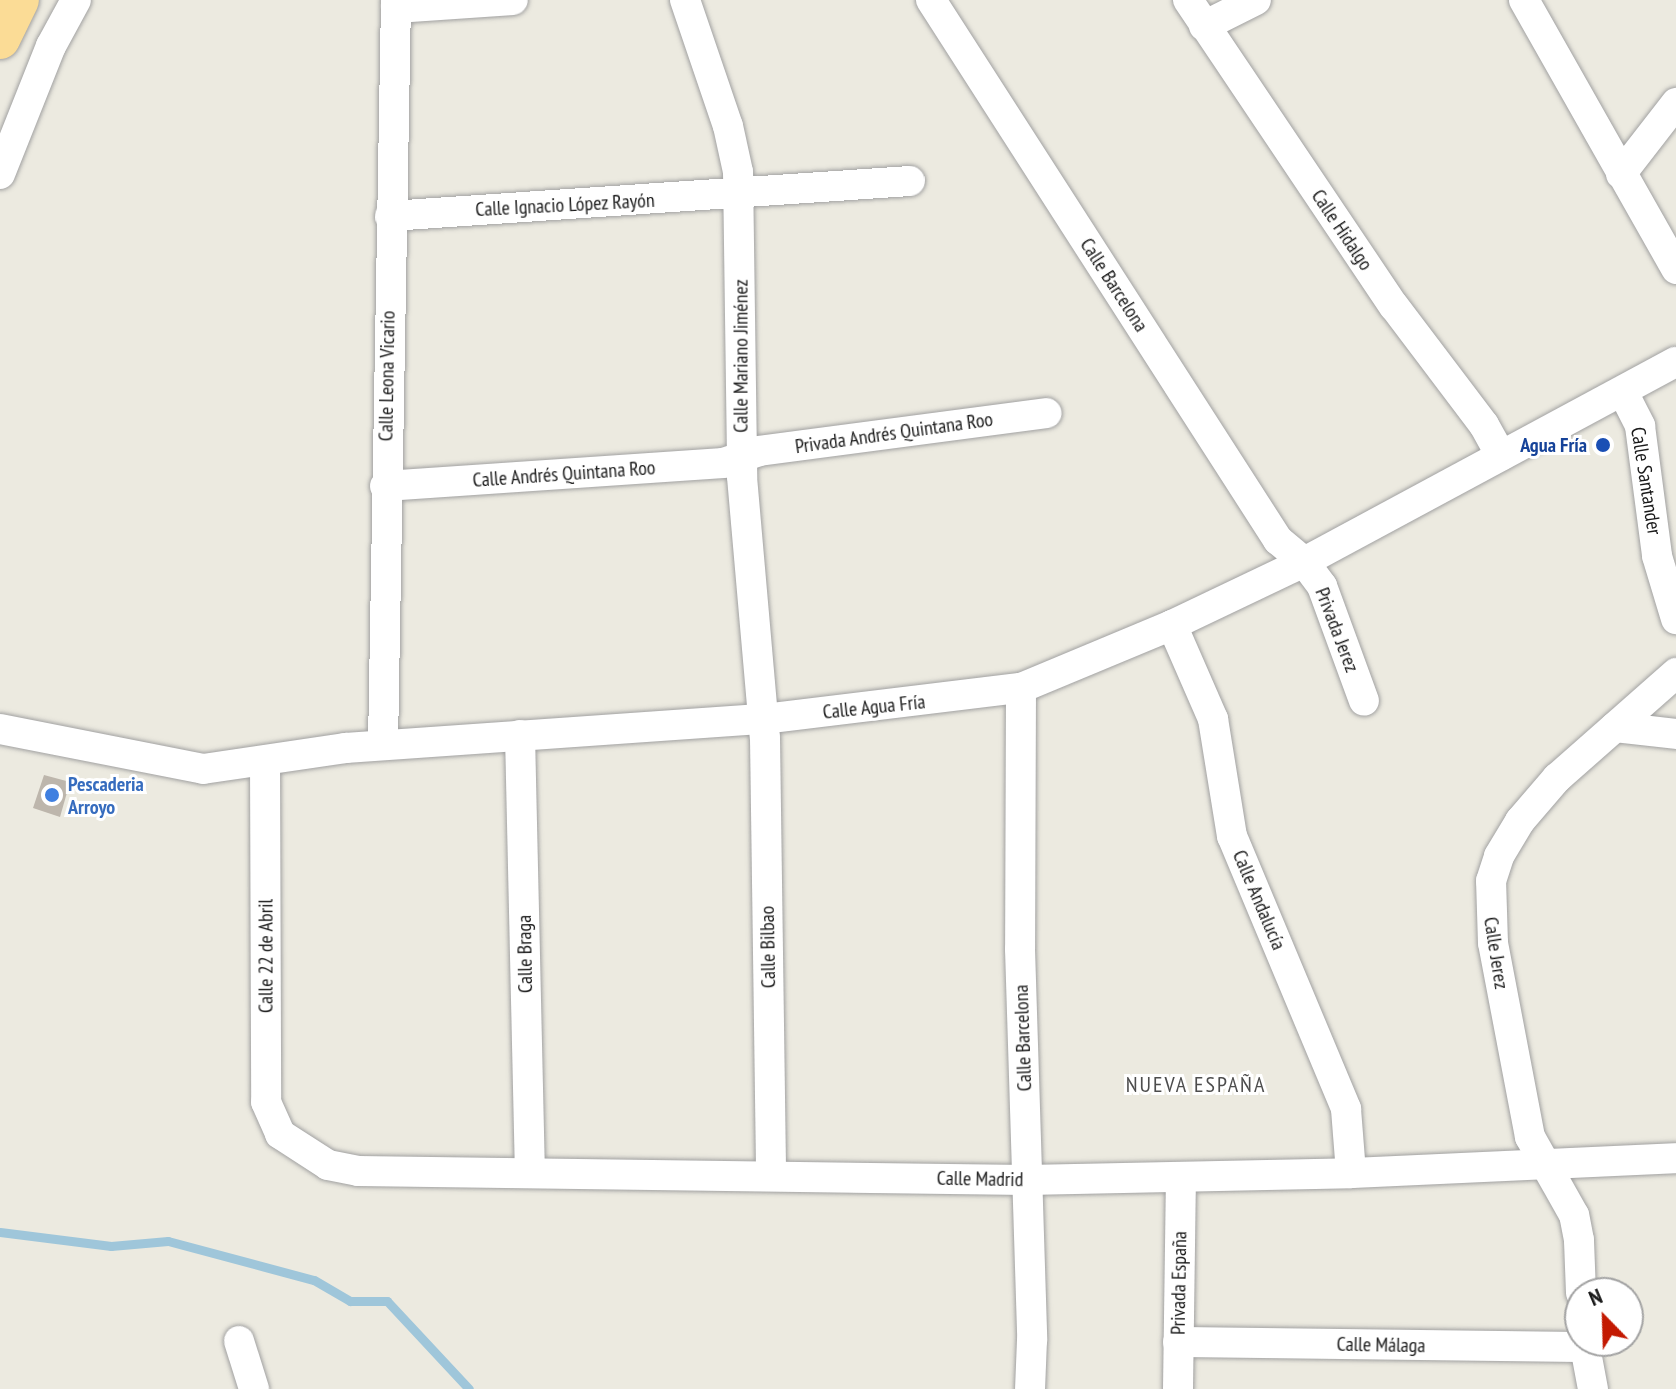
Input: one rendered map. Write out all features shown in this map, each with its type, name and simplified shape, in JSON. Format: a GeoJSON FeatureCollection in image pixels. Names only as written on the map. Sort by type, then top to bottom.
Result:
{"type":"FeatureCollection","features":[{"type":"Feature","properties":{"kind":"main road"},"geometry":{"type":"LineString","coordinates":[[0,39],[19,0]]}},
{"type":"Feature","properties":{"kind":"street"},"geometry":{"type":"LineString","coordinates":[[0,174],[51,46],[76,0]]}},
{"type":"Feature","properties":{"kind":"street"},"geometry":{"type":"LineString","coordinates":[[396,4],[513,0]]}},
{"type":"Feature","properties":{"kind":"street","name":"Calle Mariano Jiménez"},"geometry":{"type":"LineString","coordinates":[[685,0],[728,126],[740,195],[741,457],[763,719]]}},
{"type":"Feature","properties":{"kind":"street","name":"Calle Barcelona"},"geometry":{"type":"LineString","coordinates":[[931,0],[1278,540],[1304,562]]}},
{"type":"Feature","properties":{"kind":"street","name":"Calle Hidalgo"},"geometry":{"type":"LineString","coordinates":[[1188,0],[1418,340],[1484,425],[1501,456]]}},
{"type":"Feature","properties":{"kind":"street"},"geometry":{"type":"LineString","coordinates":[[1204,26],[1256,0]]}},
{"type":"Feature","properties":{"kind":"street"},"geometry":{"type":"LineString","coordinates":[[1524,0],[1676,269]]}},
{"type":"Feature","properties":{"kind":"street","name":"Calle Leona Vicario"},"geometry":{"type":"LineString","coordinates":[[383,745],[385,486],[396,4]]}},
{"type":"Feature","properties":{"kind":"street"},"geometry":{"type":"LineString","coordinates":[[1621,174],[1676,103]]}},
{"type":"Feature","properties":{"kind":"street","name":"Calle Ignacio López Rayón"},"geometry":{"type":"LineString","coordinates":[[390,216],[740,195],[910,181]]}},
{"type":"Feature","properties":{"kind":"street","name":"Calle Agua Fría"},"geometry":{"type":"LineString","coordinates":[[0,729],[186,768],[217,768],[383,745],[763,719],[1021,688],[1172,625],[1304,562],[1676,362]]}},
{"type":"Feature","properties":{"kind":"street","name":"Calle Santander"},"geometry":{"type":"LineString","coordinates":[[1623,392],[1640,426],[1657,556],[1676,619]]}},
{"type":"Feature","properties":{"kind":"street","name":"Privada Andrés Quintana Roo"},"geometry":{"type":"LineString","coordinates":[[741,457],[759,451],[1047,413]]}},
{"type":"Feature","properties":{"kind":"street","name":"Calle Andrés Quintana Roo"},"geometry":{"type":"LineString","coordinates":[[385,486],[723,463],[741,457]]}},
{"type":"Feature","properties":{"kind":"street","name":"Privada Jerez"},"geometry":{"type":"LineString","coordinates":[[1304,562],[1322,586],[1364,701]]}},
{"type":"Feature","properties":{"kind":"street","name":"Calle Andalucía"},"geometry":{"type":"LineString","coordinates":[[1172,625],[1213,719],[1232,836],[1346,1109],[1351,1173]]}},
{"type":"Feature","properties":{"kind":"street","name":"Calle Jerez"},"geometry":{"type":"LineString","coordinates":[[1580,1277],[1579,1240],[1574,1215],[1560,1185],[1545,1166],[1530,1137],[1496,958],[1489,908],[1491,881],[1499,856],[1520,821],[1557,778],[1676,673]]}},
{"type":"Feature","properties":{"kind":"street","name":"Calle Barcelona"},"geometry":{"type":"LineString","coordinates":[[1021,688],[1020,949],[1030,1389]]}},
{"type":"Feature","properties":{"kind":"street","name":"Calle Bilbao"},"geometry":{"type":"LineString","coordinates":[[763,719],[771,1175]]}},
{"type":"Feature","properties":{"kind":"street"},"geometry":{"type":"LineString","coordinates":[[1615,727],[1676,734]]}},
{"type":"Feature","properties":{"kind":"street","name":"Calle Braga"},"geometry":{"type":"LineString","coordinates":[[520,735],[530,1173]]}},
{"type":"Feature","properties":{"kind":"street","name":"Calle 22 de Abril"},"geometry":{"type":"LineString","coordinates":[[265,761],[266,1102],[271,1119],[290,1143]]}},
{"type":"Feature","properties":{"kind":"street","name":"Calle Madrid"},"geometry":{"type":"LineString","coordinates":[[290,1143],[328,1165],[358,1171],[1027,1180],[1351,1173],[1676,1158]]}},
{"type":"Feature","properties":{"kind":"street","name":"Privada España"},"geometry":{"type":"LineString","coordinates":[[1178,1389],[1181,1178]]}},
{"type":"Feature","properties":{"kind":"street"},"geometry":{"type":"LineString","coordinates":[[239,1341],[254,1389]]}},
{"type":"Feature","properties":{"kind":"street","name":"Calle Málaga"},"geometry":{"type":"LineString","coordinates":[[1178,1342],[1564,1344]]}},
{"type":"Feature","properties":{"kind":"street"},"geometry":{"type":"LineString","coordinates":[[1587,1357],[1593,1389]]}},
{"type":"Feature","properties":{"kind":"building","name":"Pescaderia Arroyo"},"geometry":{"type":"Polygon","coordinates":[[[44,775],[70,782],[60,817],[33,808],[44,775]]]}},
{"type":"Feature","properties":{"kind":"waterway"},"geometry":{"type":"LineString","coordinates":[[0,1232],[111,1246],[168,1241],[314,1280],[350,1301],[387,1301],[469,1389]]}},
{"type":"Feature","properties":{"kind":"place","name":"Agua Fría"},"geometry":{"type":"Point","coordinates":[1603,445]}},
{"type":"Feature","properties":{"kind":"place","name":"Pescaderia Arroyo"},"geometry":{"type":"Point","coordinates":[52,795]}},
{"type":"Feature","properties":{"kind":"district","name":"NUEVA ESPAÑA"},"geometry":{"type":"Point","coordinates":[1196,1085]}}]}
